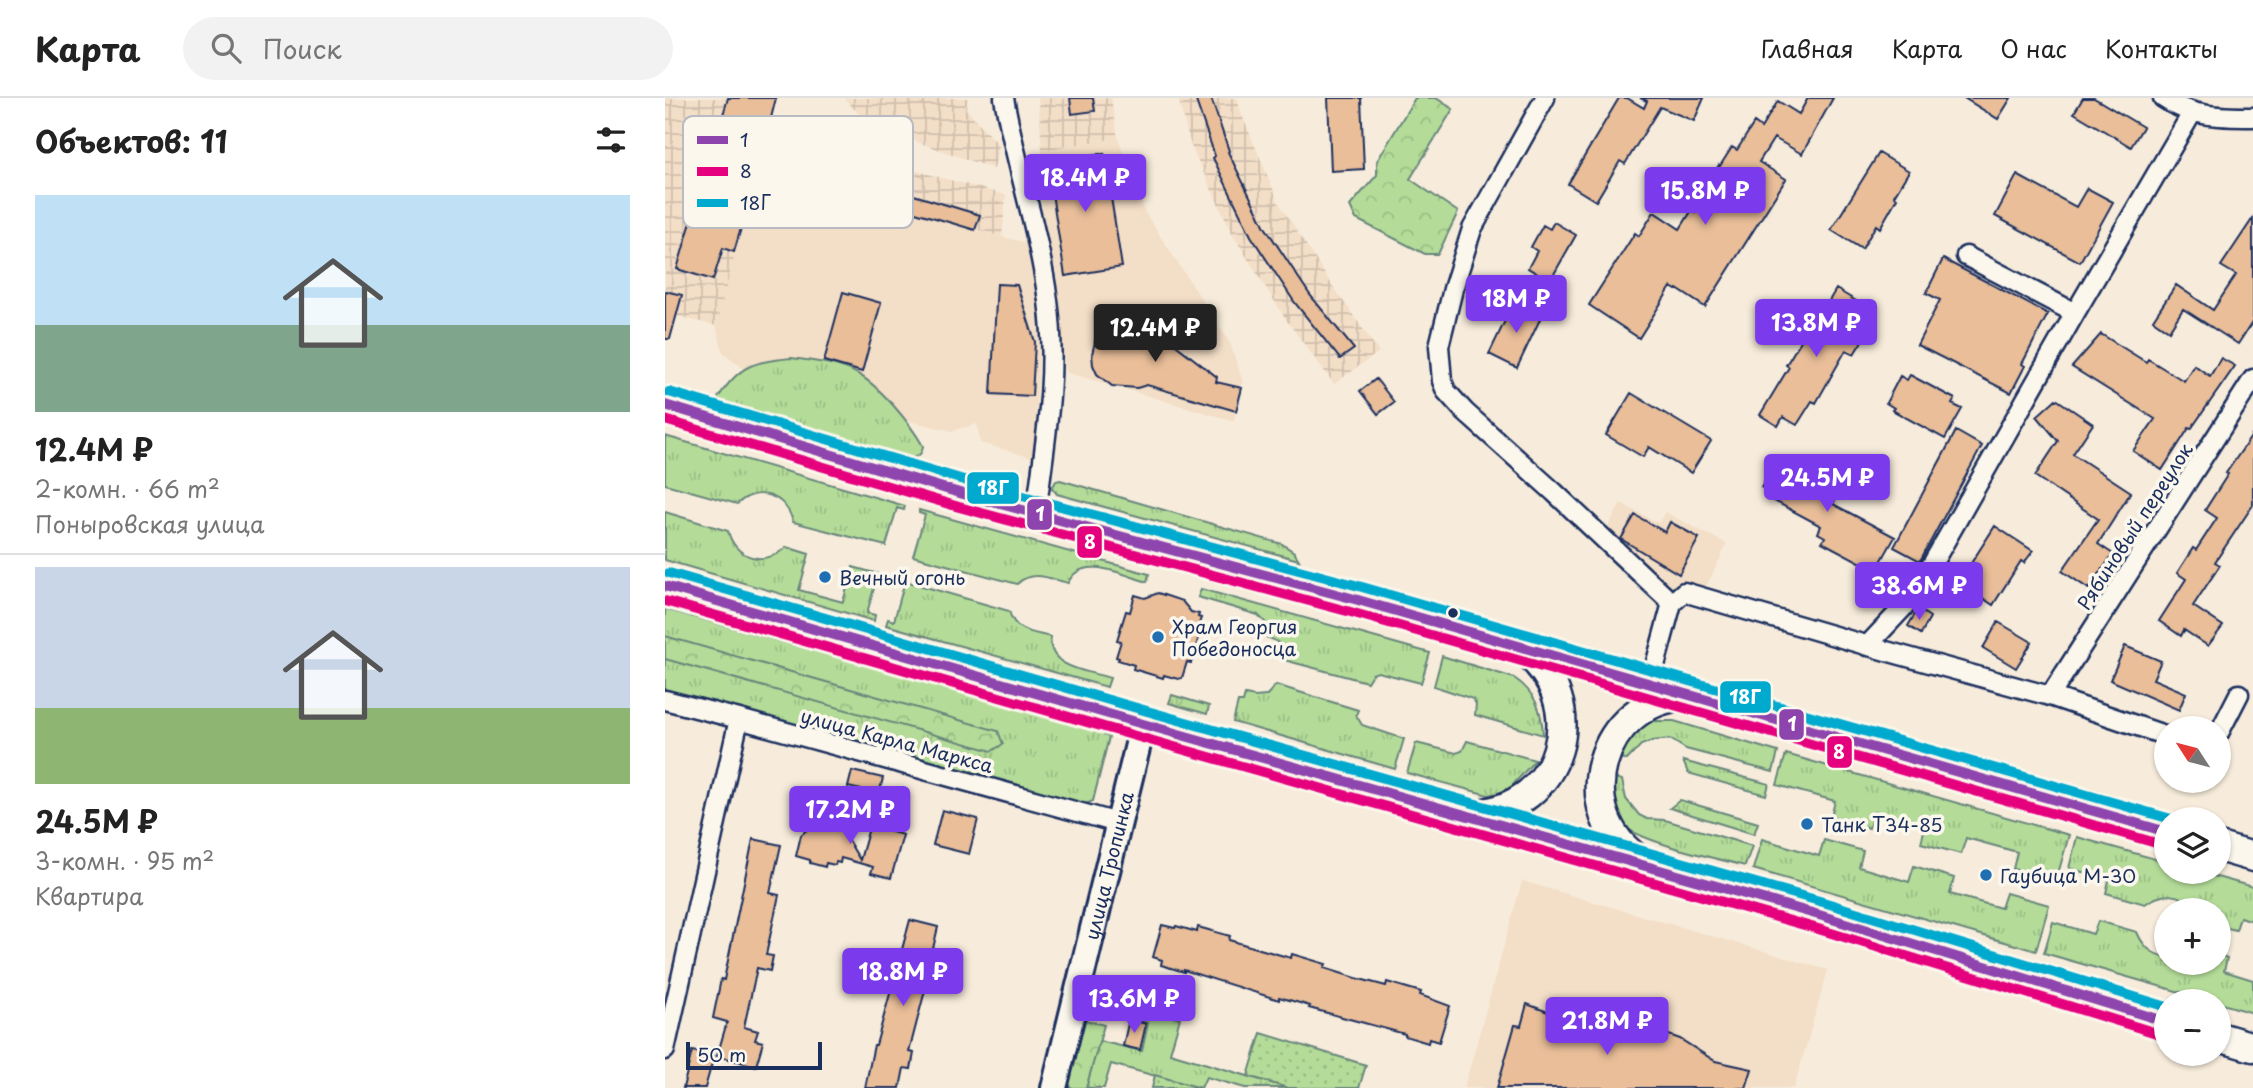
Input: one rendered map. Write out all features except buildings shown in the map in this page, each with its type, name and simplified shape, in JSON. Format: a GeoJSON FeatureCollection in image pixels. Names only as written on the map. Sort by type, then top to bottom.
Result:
{"type":"FeatureCollection","features":[{"type":"Feature","properties":{"kind":"main road"},"geometry":{"type":"LineString","coordinates":[[665,405],[963,494],[1351,598],[2154,828]]}},
{"type":"Feature","properties":{"kind":"main road"},"geometry":{"type":"LineString","coordinates":[[665,586],[1818,915],[2154,1018]]}},
{"type":"Feature","properties":{"kind":"main road"},"geometry":{"type":"LineString","coordinates":[[1463,814],[1490,812],[1520,800],[1543,779],[1557,752],[1562,722],[1556,692],[1541,665],[1519,646]]}},
{"type":"Feature","properties":{"kind":"main road"},"geometry":{"type":"LineString","coordinates":[[1649,866],[1624,848],[1607,822],[1600,792],[1602,762],[1616,734],[1638,712],[1665,699],[1693,696]]}},
{"type":"Feature","properties":{"kind":"main road","name":"улица Тропинка"},"geometry":{"type":"LineString","coordinates":[[1054,1088],[1143,724]]}},
{"type":"Feature","properties":{"kind":"main road"},"geometry":{"type":"LineString","coordinates":[[2231,851],[2253,857]]}},
{"type":"Feature","properties":{"kind":"main road"},"geometry":{"type":"LineString","coordinates":[[2231,1041],[2253,1047]]}},
{"type":"Feature","properties":{"kind":"street"},"geometry":{"type":"LineString","coordinates":[[1004,98],[1039,252],[1051,329],[1049,418],[1036,513]]}},
{"type":"Feature","properties":{"kind":"street"},"geometry":{"type":"LineString","coordinates":[[1545,98],[1472,229],[1439,346],[1440,370],[1446,391],[1465,412],[1672,603]]}},
{"type":"Feature","properties":{"kind":"street"},"geometry":{"type":"LineString","coordinates":[[2164,98],[2192,113],[2253,117]]}},
{"type":"Feature","properties":{"kind":"street"},"geometry":{"type":"LineString","coordinates":[[1867,646],[1914,596],[2192,113]]}},
{"type":"Feature","properties":{"kind":"street"},"geometry":{"type":"LineString","coordinates":[[1966,256],[2075,313]]}},
{"type":"Feature","properties":{"kind":"street","name":"Рябиновый переулок"},"geometry":{"type":"LineString","coordinates":[[2050,696],[2253,379]]}},
{"type":"Feature","properties":{"kind":"street"},"geometry":{"type":"LineString","coordinates":[[1650,684],[1672,603],[1685,592],[2050,696],[2154,732]]}},
{"type":"Feature","properties":{"kind":"street"},"geometry":{"type":"LineString","coordinates":[[2228,716],[2239,694]]}},
{"type":"Feature","properties":{"kind":"street","name":"улица Карла Маркса"},"geometry":{"type":"LineString","coordinates":[[665,700],[1118,823]]}},
{"type":"Feature","properties":{"kind":"street"},"geometry":{"type":"LineString","coordinates":[[665,1050],[739,719]]}},
{"type":"Feature","properties":{"kind":"shaded area"},"geometry":{"type":"Polygon","coordinates":[[[665,98],[776,98],[771,116],[683,116],[683,228],[742,228],[716,326],[665,313],[665,98]]]}},
{"type":"Feature","properties":{"kind":"shaded area"},"geometry":{"type":"Polygon","coordinates":[[[844,98],[968,98],[966,109],[999,145],[994,169],[913,140],[913,116],[861,116],[844,98]]]}},
{"type":"Feature","properties":{"kind":"shaded area"},"geometry":{"type":"Polygon","coordinates":[[[1038,98],[1111,98],[1118,138],[1042,150],[1038,98]]]}},
{"type":"Feature","properties":{"kind":"shaded area"},"geometry":{"type":"Polygon","coordinates":[[[1178,98],[1237,98],[1279,203],[1379,352],[1334,384],[1287,321],[1234,237],[1191,146],[1178,98]]]}},
{"type":"Feature","properties":{"kind":"shaded area"},"geometry":{"type":"Polygon","coordinates":[[[1118,138],[1146,214],[1230,343],[1243,382],[1234,421],[1065,372],[1056,271],[1042,224],[1042,150],[1118,138]]]}},
{"type":"Feature","properties":{"kind":"shaded area"},"geometry":{"type":"Polygon","coordinates":[[[913,170],[1006,195],[1002,237],[913,211],[913,170]]]}},
{"type":"Feature","properties":{"kind":"shaded area"},"geometry":{"type":"Polygon","coordinates":[[[913,211],[1027,243],[1041,311],[1034,458],[980,443],[977,424],[952,431],[905,420],[882,394],[856,373],[822,363],[758,362],[744,369],[723,352],[716,326],[741,228],[913,228],[913,211]]]}},
{"type":"Feature","properties":{"kind":"shaded area"},"geometry":{"type":"Polygon","coordinates":[[[1621,503],[1658,523],[1665,512],[1727,544],[1701,597],[1668,586],[1606,530],[1621,503]]]}},
{"type":"Feature","properties":{"kind":"shaded area"},"geometry":{"type":"Polygon","coordinates":[[[1522,881],[1828,970],[1794,1088],[1464,1088],[1522,881]]]}},
{"type":"Feature","properties":{"kind":"green space"},"geometry":{"type":"Polygon","coordinates":[[[1415,98],[1436,98],[1453,109],[1410,179],[1458,212],[1438,254],[1425,254],[1356,219],[1350,206],[1377,175],[1377,161],[1415,98]]]}},
{"type":"Feature","properties":{"kind":"green space"},"geometry":{"type":"Polygon","coordinates":[[[791,358],[841,367],[865,379],[894,406],[910,427],[923,446],[921,453],[912,458],[720,401],[718,398],[741,371],[757,363],[791,358]]]}},
{"type":"Feature","properties":{"kind":"green space"},"geometry":{"type":"Polygon","coordinates":[[[665,436],[905,506],[904,510],[897,508],[886,546],[793,522],[784,505],[770,496],[754,495],[737,504],[665,484],[665,436]]]}},
{"type":"Feature","properties":{"kind":"green space"},"geometry":{"type":"Polygon","coordinates":[[[1056,481],[1282,544],[1294,552],[1299,560],[1057,494],[1052,488],[1056,481]]]}},
{"type":"Feature","properties":{"kind":"green space"},"geometry":{"type":"Polygon","coordinates":[[[919,510],[1149,574],[1147,582],[1115,571],[1093,568],[1074,574],[1068,583],[1035,576],[1023,579],[1017,584],[913,556],[925,515],[919,513],[919,510]]]}},
{"type":"Feature","properties":{"kind":"green space"},"geometry":{"type":"Polygon","coordinates":[[[665,512],[728,531],[737,548],[752,557],[769,557],[786,547],[809,554],[799,590],[843,602],[853,567],[878,574],[867,613],[875,615],[874,621],[665,560],[665,512]]]}},
{"type":"Feature","properties":{"kind":"green space"},"geometry":{"type":"Polygon","coordinates":[[[905,581],[1009,611],[1020,628],[1051,637],[1051,647],[1062,662],[1110,678],[1107,687],[886,625],[888,619],[894,621],[905,581]]]}},
{"type":"Feature","properties":{"kind":"green space"},"geometry":{"type":"Polygon","coordinates":[[[1201,589],[1430,653],[1421,683],[1378,672],[1372,674],[1367,682],[1284,660],[1282,646],[1263,636],[1265,622],[1258,615],[1198,597],[1201,589]]]}},
{"type":"Feature","properties":{"kind":"green space"},"geometry":{"type":"Polygon","coordinates":[[[665,609],[1092,729],[1109,737],[1093,801],[1086,804],[665,693],[665,609]]]}},
{"type":"Feature","properties":{"kind":"green space"},"geometry":{"type":"Polygon","coordinates":[[[665,636],[998,731],[1003,744],[992,751],[665,659],[665,636]]]}},
{"type":"Feature","properties":{"kind":"green space"},"geometry":{"type":"Polygon","coordinates":[[[1442,656],[1514,678],[1521,683],[1536,702],[1543,735],[1475,715],[1476,704],[1473,699],[1434,686],[1442,656]]]}},
{"type":"Feature","properties":{"kind":"green space"},"geometry":{"type":"Polygon","coordinates":[[[1276,685],[1358,710],[1356,715],[1362,725],[1404,739],[1395,769],[1233,722],[1238,702],[1243,702],[1245,695],[1266,696],[1276,685]]]}},
{"type":"Feature","properties":{"kind":"green space"},"geometry":{"type":"Polygon","coordinates":[[[1172,695],[1209,706],[1207,714],[1169,703],[1172,695]]]}},
{"type":"Feature","properties":{"kind":"green space"},"geometry":{"type":"Polygon","coordinates":[[[1653,721],[1674,721],[1778,752],[1773,772],[1686,749],[1670,739],[1641,745],[1627,760],[1611,755],[1638,728],[1653,721]]]}},
{"type":"Feature","properties":{"kind":"green space"},"geometry":{"type":"Polygon","coordinates":[[[1467,741],[1535,760],[1512,786],[1502,792],[1488,795],[1407,773],[1416,743],[1456,753],[1462,751],[1467,741]]]}},
{"type":"Feature","properties":{"kind":"green space"},"geometry":{"type":"Polygon","coordinates":[[[1786,754],[2069,835],[2056,881],[2013,869],[2017,852],[1966,838],[1961,854],[1921,843],[1925,827],[1874,812],[1869,828],[1831,817],[1835,801],[1777,785],[1786,754]]]}},
{"type":"Feature","properties":{"kind":"green space"},"geometry":{"type":"Polygon","coordinates":[[[1683,761],[1769,784],[1766,795],[1688,773],[1683,761]]]}},
{"type":"Feature","properties":{"kind":"green space"},"geometry":{"type":"Polygon","coordinates":[[[1605,775],[1622,780],[1626,799],[1639,815],[1647,819],[1665,820],[1752,846],[1745,866],[1681,849],[1632,831],[1623,825],[1615,814],[1605,775]]]}},
{"type":"Feature","properties":{"kind":"green space"},"geometry":{"type":"Polygon","coordinates":[[[1680,800],[1758,823],[1754,834],[1670,808],[1680,800]]]}},
{"type":"Feature","properties":{"kind":"green space"},"geometry":{"type":"Polygon","coordinates":[[[2077,837],[2154,859],[2154,884],[2231,884],[2231,881],[2253,887],[2253,921],[2240,917],[2236,930],[2231,929],[2231,898],[2180,898],[2171,895],[2154,898],[2145,904],[2106,893],[2109,880],[2069,868],[2077,837]]]}},
{"type":"Feature","properties":{"kind":"green space"},"geometry":{"type":"Polygon","coordinates":[[[1762,839],[1819,856],[1824,840],[1863,851],[1859,867],[1909,882],[1914,866],[1954,878],[1950,894],[2001,908],[2006,893],[2049,905],[2036,951],[1753,869],[1762,839]]]}},
{"type":"Feature","properties":{"kind":"green space"},"geometry":{"type":"Polygon","coordinates":[[[2098,921],[2137,932],[2148,949],[2154,953],[2154,975],[2231,973],[2253,980],[2253,1013],[2231,1007],[2231,989],[2169,989],[2044,953],[2053,922],[2093,934],[2098,921]]]}},
{"type":"Feature","properties":{"kind":"green space"},"geometry":{"type":"Polygon","coordinates":[[[1095,986],[1101,990],[1101,996],[1111,998],[1107,1013],[1085,1007],[1090,988],[1095,986]]]}},
{"type":"Feature","properties":{"kind":"green space"},"geometry":{"type":"Polygon","coordinates":[[[1116,999],[1126,1001],[1125,1009],[1146,1014],[1148,1009],[1180,1018],[1170,1053],[1288,1088],[1245,1088],[1206,1077],[1201,1088],[1111,1064],[1104,1088],[1086,1088],[1099,1041],[1142,1051],[1148,1023],[1112,1014],[1116,999]]]}},
{"type":"Feature","properties":{"kind":"green space"},"geometry":{"type":"Polygon","coordinates":[[[1078,1018],[1104,1025],[1086,1088],[1060,1088],[1078,1018]]]}},
{"type":"Feature","properties":{"kind":"green space"},"geometry":{"type":"Polygon","coordinates":[[[1261,1033],[1366,1065],[1359,1088],[1288,1088],[1248,1076],[1261,1033]]]}},
{"type":"Feature","properties":{"kind":"green space"},"geometry":{"type":"Polygon","coordinates":[[[1155,1075],[1200,1088],[1152,1088],[1155,1075]]]}},
{"type":"Feature","properties":{"kind":"transit line","name":"18Г"},"geometry":{"type":"LineString","coordinates":[[669,392],[967,481],[1355,585],[2154,814]]}},
{"type":"Feature","properties":{"kind":"transit line","name":"1"},"geometry":{"type":"LineString","coordinates":[[665,405],[963,494],[1351,598],[2154,828]]}},
{"type":"Feature","properties":{"kind":"transit line","name":"8"},"geometry":{"type":"LineString","coordinates":[[665,420],[959,507],[1347,611],[2154,842]]}},
{"type":"Feature","properties":{"kind":"transit line","name":"18Г"},"geometry":{"type":"LineString","coordinates":[[669,573],[1823,902],[2154,1003]]}},
{"type":"Feature","properties":{"kind":"transit line","name":"1"},"geometry":{"type":"LineString","coordinates":[[665,586],[1819,915],[2154,1018]]}},
{"type":"Feature","properties":{"kind":"transit line","name":"8"},"geometry":{"type":"LineString","coordinates":[[665,601],[1815,928],[2154,1032]]}},
{"type":"Feature","properties":{"kind":"place","name":"Вечный огонь"},"geometry":{"type":"Point","coordinates":[825,577]}},
{"type":"Feature","properties":{"kind":"place","name":"Храм Георгия Победоносца"},"geometry":{"type":"Point","coordinates":[1158,637]}},
{"type":"Feature","properties":{"kind":"place","name":"Танк Т34-85"},"geometry":{"type":"Point","coordinates":[1807,824]}},
{"type":"Feature","properties":{"kind":"place","name":"Гаубица М-30"},"geometry":{"type":"Point","coordinates":[1986,875]}}]}
